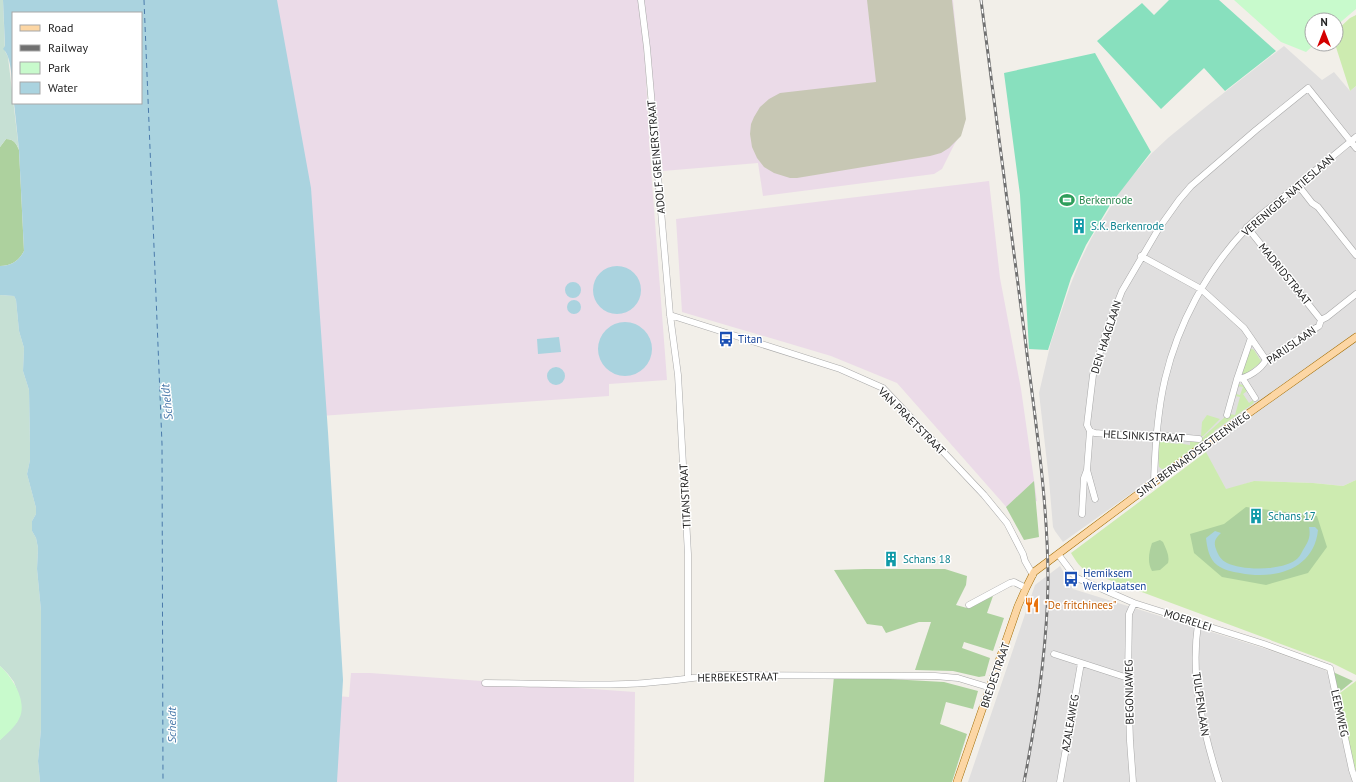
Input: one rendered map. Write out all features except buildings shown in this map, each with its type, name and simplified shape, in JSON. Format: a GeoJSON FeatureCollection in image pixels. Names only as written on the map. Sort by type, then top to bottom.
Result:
{"type":"FeatureCollection","features":[{"type":"Feature","properties":{"kind":"main road","name":"SINT-BERNARDSESTEENWEG"},"geometry":{"type":"LineString","coordinates":[[1032,575],[1154,482],[1356,337]]}},
{"type":"Feature","properties":{"kind":"main road","name":"BREDESTRAAT"},"geometry":{"type":"LineString","coordinates":[[958,780],[1026,588],[1032,575]]}},
{"type":"Feature","properties":{"kind":"street","name":"ADOLF GREINERSTRAAT"},"geometry":{"type":"LineString","coordinates":[[641,0],[647,48],[670,315]]}},
{"type":"Feature","properties":{"kind":"street","name":"DEN HAAGLAAN"},"geometry":{"type":"LineString","coordinates":[[1082,514],[1084,478],[1087,470],[1090,431],[1087,425],[1093,379],[1105,336],[1122,291],[1141,256],[1171,211],[1191,186],[1250,135],[1308,88],[1353,139]]}},
{"type":"Feature","properties":{"kind":"street"},"geometry":{"type":"LineString","coordinates":[[1353,139],[1356,148]]}},
{"type":"Feature","properties":{"kind":"street","name":"VERENIGDE NATIESLAAN"},"geometry":{"type":"LineString","coordinates":[[1154,482],[1156,438],[1164,381],[1173,352],[1185,322],[1201,289],[1228,249],[1247,227],[1353,139]]}},
{"type":"Feature","properties":{"kind":"street"},"geometry":{"type":"LineString","coordinates":[[1298,185],[1312,203],[1318,207],[1356,255]]}},
{"type":"Feature","properties":{"kind":"street","name":"MADRIDSTRAAT"},"geometry":{"type":"LineString","coordinates":[[1247,227],[1321,320]]}},
{"type":"Feature","properties":{"kind":"street"},"geometry":{"type":"LineString","coordinates":[[1141,256],[1201,289],[1244,328],[1266,360]]}},
{"type":"Feature","properties":{"kind":"street","name":"PARIJSLAAN"},"geometry":{"type":"LineString","coordinates":[[1240,379],[1262,366],[1266,360],[1319,326],[1321,320],[1356,294]]}},
{"type":"Feature","properties":{"kind":"street","name":"VAN PRAETSTRAAT"},"geometry":{"type":"LineString","coordinates":[[670,315],[840,369],[883,388],[984,494],[1007,523],[1032,575]]}},
{"type":"Feature","properties":{"kind":"street","name":"TITANSTRAAT"},"geometry":{"type":"LineString","coordinates":[[670,315],[678,375],[688,554],[688,678]]}},
{"type":"Feature","properties":{"kind":"street"},"geometry":{"type":"LineString","coordinates":[[1227,415],[1240,379],[1251,338]]}},
{"type":"Feature","properties":{"kind":"street"},"geometry":{"type":"LineString","coordinates":[[1240,379],[1254,398]]}},
{"type":"Feature","properties":{"kind":"street","name":"HELSINKISTRAAT"},"geometry":{"type":"LineString","coordinates":[[1090,431],[1094,433],[1156,438],[1166,436],[1199,439]]}},
{"type":"Feature","properties":{"kind":"street","name":"DEN HAAGLAAN"},"geometry":{"type":"LineString","coordinates":[[1087,470],[1095,499]]}},
{"type":"Feature","properties":{"kind":"street","name":"MOERELEI"},"geometry":{"type":"LineString","coordinates":[[1058,554],[1077,578],[1134,603],[1264,644],[1330,668]]}},
{"type":"Feature","properties":{"kind":"street"},"geometry":{"type":"LineString","coordinates":[[969,605],[1010,583],[1014,582],[1026,588]]}},
{"type":"Feature","properties":{"kind":"street","name":"BEGONIAWEG"},"geometry":{"type":"LineString","coordinates":[[1133,782],[1128,678],[1129,614],[1134,603]]}},
{"type":"Feature","properties":{"kind":"street","name":"TULPENLAAN"},"geometry":{"type":"LineString","coordinates":[[1198,624],[1196,638],[1196,666],[1199,705],[1205,737],[1219,782]]}},
{"type":"Feature","properties":{"kind":"street"},"geometry":{"type":"LineString","coordinates":[[1054,654],[1128,678]]}},
{"type":"Feature","properties":{"kind":"street","name":"AZALEAWEG"},"geometry":{"type":"LineString","coordinates":[[1060,782],[1081,664]]}},
{"type":"Feature","properties":{"kind":"street","name":"LEEMWEG"},"geometry":{"type":"LineString","coordinates":[[1330,668],[1352,770],[1356,782]]}},
{"type":"Feature","properties":{"kind":"street","name":"HERBEKESTRAAT"},"geometry":{"type":"LineString","coordinates":[[485,683],[625,684],[721,675],[948,677],[969,681],[991,688]]}},
{"type":"Feature","properties":{"kind":"shaded area"},"geometry":{"type":"Polygon","coordinates":[[[0,0],[3,0],[5,51],[8,57],[12,104],[14,104],[19,150],[17,145],[9,139],[6,139],[0,147],[0,0]]]}},
{"type":"Feature","properties":{"kind":"shaded area"},"geometry":{"type":"Polygon","coordinates":[[[268,0],[642,0],[650,156],[667,380],[609,384],[609,396],[320,416],[268,0]]]}},
{"type":"Feature","properties":{"kind":"shaded area"},"geometry":{"type":"Polygon","coordinates":[[[642,0],[953,0],[965,122],[962,132],[942,169],[934,174],[763,196],[758,163],[663,171],[642,0]]]}},
{"type":"Feature","properties":{"kind":"shaded area"},"geometry":{"type":"Polygon","coordinates":[[[867,0],[952,0],[966,119],[961,136],[949,148],[941,153],[930,156],[797,178],[790,178],[774,173],[764,167],[757,158],[752,147],[750,134],[751,124],[760,107],[769,99],[780,93],[876,82],[867,0]]]}},
{"type":"Feature","properties":{"kind":"shaded area"},"geometry":{"type":"Polygon","coordinates":[[[1284,46],[1322,80],[1334,72],[1350,91],[1356,86],[1356,480],[1343,486],[1313,483],[1254,481],[1226,490],[1201,444],[1063,542],[1053,527],[1039,393],[1051,342],[1080,261],[1092,237],[1123,187],[1151,154],[1207,106],[1284,46]]]}},
{"type":"Feature","properties":{"kind":"shaded area"},"geometry":{"type":"Polygon","coordinates":[[[989,181],[1000,278],[1021,389],[1037,501],[1009,510],[897,383],[831,356],[682,312],[676,219],[989,181]]]}},
{"type":"Feature","properties":{"kind":"shaded area"},"geometry":{"type":"Polygon","coordinates":[[[0,295],[14,296],[16,300],[19,331],[24,348],[23,371],[29,390],[30,460],[27,474],[36,508],[36,514],[32,521],[32,531],[36,538],[38,548],[37,569],[41,611],[41,729],[38,761],[40,782],[0,782],[0,740],[17,722],[20,699],[14,682],[0,666],[0,295]]]}},
{"type":"Feature","properties":{"kind":"shaded area"},"geometry":{"type":"Polygon","coordinates":[[[1060,566],[1073,589],[1263,648],[1325,670],[1328,673],[1353,782],[968,782],[1035,585],[1060,566]]]}},
{"type":"Feature","properties":{"kind":"shaded area"},"geometry":{"type":"Polygon","coordinates":[[[351,673],[370,673],[635,692],[634,782],[334,782],[314,694],[349,697],[351,673]]]}},
{"type":"Feature","properties":{"kind":"green space"},"geometry":{"type":"Polygon","coordinates":[[[1169,0],[1219,0],[1276,51],[1225,91],[1204,68],[1161,109],[1097,41],[1142,3],[1154,15],[1169,0]]]}},
{"type":"Feature","properties":{"kind":"green space"},"geometry":{"type":"Polygon","coordinates":[[[1234,0],[1356,0],[1356,9],[1344,19],[1344,12],[1304,12],[1304,51],[1281,42],[1234,0]]]}},
{"type":"Feature","properties":{"kind":"green space"},"geometry":{"type":"Polygon","coordinates":[[[1356,15],[1356,86],[1350,91],[1338,52],[1344,52],[1344,24],[1356,15]]]}},
{"type":"Feature","properties":{"kind":"green space","name":"Berkenrode"},"geometry":{"type":"Polygon","coordinates":[[[1095,53],[1151,152],[1110,205],[1086,245],[1071,278],[1048,350],[1029,349],[1020,195],[1004,73],[1095,53]]]}},
{"type":"Feature","properties":{"kind":"green space"},"geometry":{"type":"Polygon","coordinates":[[[6,139],[14,142],[19,150],[24,251],[20,258],[14,262],[8,265],[0,266],[0,147],[6,139]]]}},
{"type":"Feature","properties":{"kind":"green space"},"geometry":{"type":"Polygon","coordinates":[[[1250,348],[1254,350],[1261,361],[1244,375],[1241,372],[1250,348]]]}},
{"type":"Feature","properties":{"kind":"green space"},"geometry":{"type":"Polygon","coordinates":[[[1239,384],[1243,385],[1247,391],[1243,394],[1249,403],[1253,400],[1254,403],[1214,431],[1215,433],[1165,469],[1159,467],[1158,443],[1166,439],[1170,439],[1169,443],[1178,444],[1178,440],[1183,440],[1183,444],[1190,445],[1190,440],[1201,439],[1225,417],[1229,418],[1230,414],[1235,415],[1240,397],[1235,396],[1236,394],[1240,395],[1243,387],[1238,386],[1239,384]]]}},
{"type":"Feature","properties":{"kind":"green space"},"geometry":{"type":"Polygon","coordinates":[[[1207,415],[1220,419],[1203,436],[1201,436],[1202,422],[1207,415]]]}},
{"type":"Feature","properties":{"kind":"green space"},"geometry":{"type":"Polygon","coordinates":[[[1206,452],[1226,489],[1254,481],[1313,483],[1343,486],[1356,480],[1356,675],[1332,663],[1088,572],[1080,566],[1075,559],[1071,553],[1206,452]]]}},
{"type":"Feature","properties":{"kind":"green space"},"geometry":{"type":"Polygon","coordinates":[[[1034,481],[1039,537],[1024,540],[1006,507],[1034,481]]]}},
{"type":"Feature","properties":{"kind":"green space"},"geometry":{"type":"Polygon","coordinates":[[[1246,507],[1317,516],[1327,547],[1308,573],[1266,585],[1222,577],[1194,553],[1190,534],[1224,524],[1246,507]]]}},
{"type":"Feature","properties":{"kind":"green space"},"geometry":{"type":"Polygon","coordinates":[[[1160,540],[1163,542],[1167,552],[1168,563],[1160,570],[1152,571],[1149,561],[1150,550],[1152,543],[1160,540]]]}},
{"type":"Feature","properties":{"kind":"green space"},"geometry":{"type":"Polygon","coordinates":[[[945,569],[967,576],[966,585],[956,605],[967,608],[993,596],[987,613],[1004,618],[993,651],[964,642],[962,648],[990,658],[985,676],[979,677],[953,671],[915,670],[931,622],[919,622],[886,633],[882,626],[867,624],[834,570],[945,569]]]}},
{"type":"Feature","properties":{"kind":"green space"},"geometry":{"type":"Polygon","coordinates":[[[0,666],[10,677],[18,691],[22,705],[19,719],[11,730],[0,740],[0,666]]]}},
{"type":"Feature","properties":{"kind":"green space"},"geometry":{"type":"Polygon","coordinates":[[[1333,672],[1353,681],[1337,694],[1333,672]]]}},
{"type":"Feature","properties":{"kind":"green space"},"geometry":{"type":"Polygon","coordinates":[[[834,676],[944,682],[978,691],[973,709],[946,702],[940,724],[967,734],[952,782],[824,782],[834,676]]]}},
{"type":"Feature","properties":{"kind":"green space"},"geometry":{"type":"Polygon","coordinates":[[[1356,681],[1356,782],[1336,696],[1356,681]]]}},
{"type":"Feature","properties":{"kind":"water","name":"Scheldt"},"geometry":{"type":"Polygon","coordinates":[[[3,0],[277,0],[311,188],[343,680],[337,782],[40,782],[38,761],[41,729],[41,611],[37,569],[38,548],[36,538],[32,531],[32,521],[36,514],[36,508],[27,474],[30,460],[29,390],[23,371],[24,348],[19,331],[16,300],[14,296],[0,295],[0,266],[8,265],[14,262],[20,258],[24,251],[19,150],[14,104],[142,104],[142,12],[12,12],[12,78],[10,64],[3,49],[5,46],[3,0]]]}},
{"type":"Feature","properties":{"kind":"water"},"geometry":{"type":"Polygon","coordinates":[[[612,266],[622,266],[631,270],[637,276],[640,281],[640,299],[631,310],[622,314],[612,314],[603,310],[597,304],[593,295],[593,285],[597,276],[603,270],[612,266]]]}},
{"type":"Feature","properties":{"kind":"water"},"geometry":{"type":"Polygon","coordinates":[[[573,282],[580,287],[581,290],[576,297],[573,298],[566,293],[565,290],[570,283],[573,282]]]}},
{"type":"Feature","properties":{"kind":"water"},"geometry":{"type":"Polygon","coordinates":[[[571,300],[577,300],[581,304],[581,310],[577,314],[571,314],[567,310],[567,304],[571,300]]]}},
{"type":"Feature","properties":{"kind":"water"},"geometry":{"type":"Polygon","coordinates":[[[625,322],[635,324],[644,330],[650,339],[652,349],[650,359],[644,368],[635,374],[625,376],[615,374],[606,368],[600,359],[598,349],[600,339],[606,330],[615,324],[625,322]]]}},
{"type":"Feature","properties":{"kind":"water"},"geometry":{"type":"Polygon","coordinates":[[[559,337],[561,352],[538,354],[537,339],[559,337]]]}},
{"type":"Feature","properties":{"kind":"water"},"geometry":{"type":"Polygon","coordinates":[[[552,367],[560,367],[565,372],[563,383],[560,385],[552,385],[547,380],[547,372],[552,367]]]}},
{"type":"Feature","properties":{"kind":"water"},"geometry":{"type":"Polygon","coordinates":[[[1309,527],[1315,527],[1318,530],[1315,544],[1309,555],[1301,563],[1290,569],[1279,573],[1266,575],[1253,575],[1234,572],[1220,567],[1210,556],[1206,538],[1215,531],[1221,533],[1216,538],[1216,549],[1221,559],[1234,566],[1253,568],[1274,567],[1292,562],[1299,557],[1309,539],[1309,527]]]}},
{"type":"Feature","properties":{"kind":"ferry route"},"geometry":{"type":"LineString","coordinates":[[144,0],[162,444],[163,782]]}},
{"type":"Feature","properties":{"kind":"railway"},"geometry":{"type":"LineString","coordinates":[[981,0],[1037,429],[1046,521],[1048,582],[1046,633],[1037,708],[1024,782]]}},
{"type":"Feature","properties":{"kind":"place","name":"Berkenrode"},"geometry":{"type":"Point","coordinates":[1067,200]}},
{"type":"Feature","properties":{"kind":"place","name":"S.K. Berkenrode"},"geometry":{"type":"Point","coordinates":[1079,226]}},
{"type":"Feature","properties":{"kind":"place","name":"Titan"},"geometry":{"type":"Point","coordinates":[726,339]}},
{"type":"Feature","properties":{"kind":"place","name":"Schans 17"},"geometry":{"type":"Point","coordinates":[1256,516]}},
{"type":"Feature","properties":{"kind":"place","name":"Schans 18"},"geometry":{"type":"Point","coordinates":[891,559]}},
{"type":"Feature","properties":{"kind":"place","name":"Hemiksem Werkplaatsen"},"geometry":{"type":"Point","coordinates":[1071,579]}},
{"type":"Feature","properties":{"kind":"place","name":"\"De fritchinees\""},"geometry":{"type":"Point","coordinates":[1032,605]}}]}
